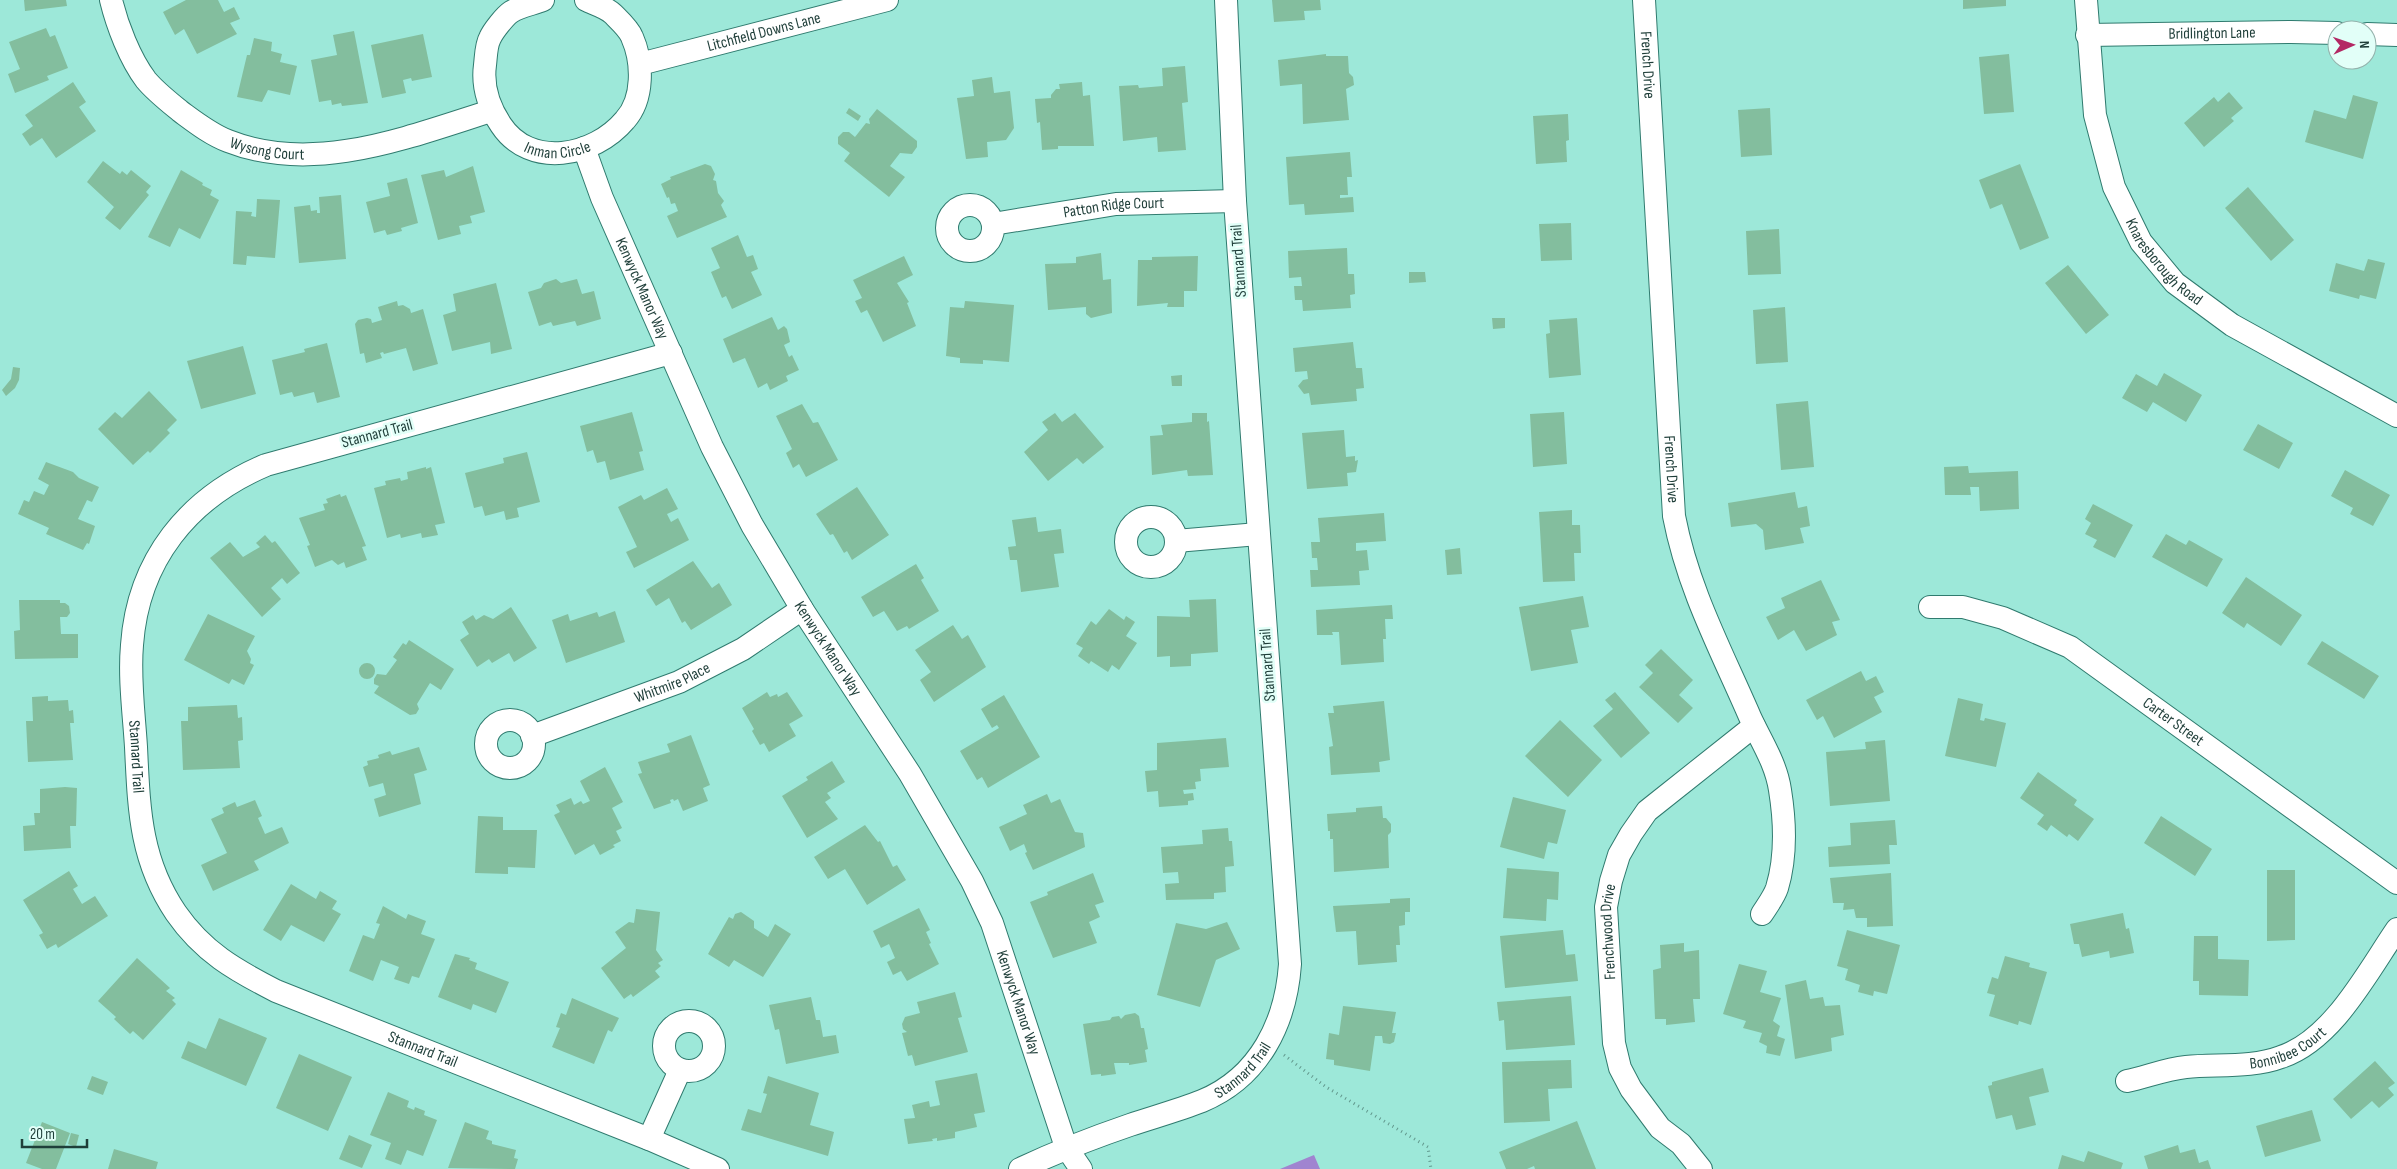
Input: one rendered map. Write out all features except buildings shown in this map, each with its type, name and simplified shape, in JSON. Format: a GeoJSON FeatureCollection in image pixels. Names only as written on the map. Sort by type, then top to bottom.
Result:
{"type":"FeatureCollection","features":[{"type":"Feature","properties":{"kind":"street","name":"Wysong Court"},"geometry":{"type":"LineString","coordinates":[[111,0],[116,21],[146,80],[173,106],[202,128],[228,141],[257,149],[286,153],[315,154],[352,151],[491,111]]}},
{"type":"Feature","properties":{"kind":"street","name":"Inman Circle"},"geometry":{"type":"LineString","coordinates":[[543,0],[508,6],[490,39],[484,66],[484,85],[491,111],[508,136],[534,151],[563,154],[584,148],[604,139],[626,120],[638,93],[640,64],[632,36],[612,12],[586,0]]}},
{"type":"Feature","properties":{"kind":"street","name":"Litchfield Downs Lane"},"geometry":{"type":"LineString","coordinates":[[640,64],[887,0]]}},
{"type":"Feature","properties":{"kind":"street","name":"Stannard Trail"},"geometry":{"type":"LineString","coordinates":[[1020,1169],[1066,1147],[1204,1100],[1229,1085],[1250,1067],[1268,1043],[1281,1016],[1288,990],[1290,964],[1235,201],[1226,0]]}},
{"type":"Feature","properties":{"kind":"street","name":"French Drive"},"geometry":{"type":"LineString","coordinates":[[1644,0],[1674,516],[1689,577],[1754,726],[1770,756],[1780,790],[1783,824],[1782,853],[1776,890],[1762,914]]}},
{"type":"Feature","properties":{"kind":"street","name":"Knaresborough Road"},"geometry":{"type":"LineString","coordinates":[[2086,0],[2087,35],[2095,114],[2114,187],[2141,242],[2175,283],[2232,324],[2397,416]]}},
{"type":"Feature","properties":{"kind":"street","name":"Bridlington Lane"},"geometry":{"type":"LineString","coordinates":[[2087,35],[2327,33]]}},
{"type":"Feature","properties":{"kind":"street"},"geometry":{"type":"LineString","coordinates":[[2377,34],[2397,35]]}},
{"type":"Feature","properties":{"kind":"street","name":"Kenwyck Manor Way"},"geometry":{"type":"LineString","coordinates":[[584,148],[602,198],[727,478],[754,529],[802,609],[905,766],[972,881],[992,923],[1066,1147],[1081,1169]]}},
{"type":"Feature","properties":{"kind":"street","name":"Patton Ridge Court"},"geometry":{"type":"LineString","coordinates":[[994,224],[1116,204],[1235,201]]}},
{"type":"Feature","properties":{"kind":"street","name":"Stannard Trail"},"geometry":{"type":"LineString","coordinates":[[671,353],[266,465],[241,475],[198,506],[164,546],[143,586],[135,619],[132,645],[140,820],[146,852],[175,912],[196,939],[220,960],[276,991],[649,1139],[718,1169]]}},
{"type":"Feature","properties":{"kind":"street"},"geometry":{"type":"LineString","coordinates":[[1176,542],[1258,534]]}},
{"type":"Feature","properties":{"kind":"street","name":"Carter Street"},"geometry":{"type":"LineString","coordinates":[[1930,607],[1963,607],[2003,618],[2070,647],[2397,883]]}},
{"type":"Feature","properties":{"kind":"street","name":"Whitmire Place"},"geometry":{"type":"LineString","coordinates":[[532,736],[679,682],[743,649],[802,609]]}},
{"type":"Feature","properties":{"kind":"street","name":"Frenchwood Drive"},"geometry":{"type":"LineString","coordinates":[[1701,1169],[1681,1144],[1660,1128],[1631,1088],[1620,1068],[1614,1043],[1606,907],[1619,855],[1647,811],[1754,726]]}},
{"type":"Feature","properties":{"kind":"street","name":"Bonnibee Court"},"geometry":{"type":"LineString","coordinates":[[2127,1082],[2184,1067],[2256,1062],[2282,1057],[2303,1046],[2330,1024],[2397,929]]}},
{"type":"Feature","properties":{"kind":"street"},"geometry":{"type":"LineString","coordinates":[[649,1139],[680,1070]]}},
{"type":"Feature","properties":{"kind":"path"},"geometry":{"type":"LineString","coordinates":[[1268,1043],[1326,1087],[1428,1147],[1431,1169]]}},
{"type":"Feature","properties":{"kind":"shaded area"},"geometry":{"type":"Polygon","coordinates":[[[1314,1155],[1320,1169],[1280,1169],[1314,1155]]]}}]}
